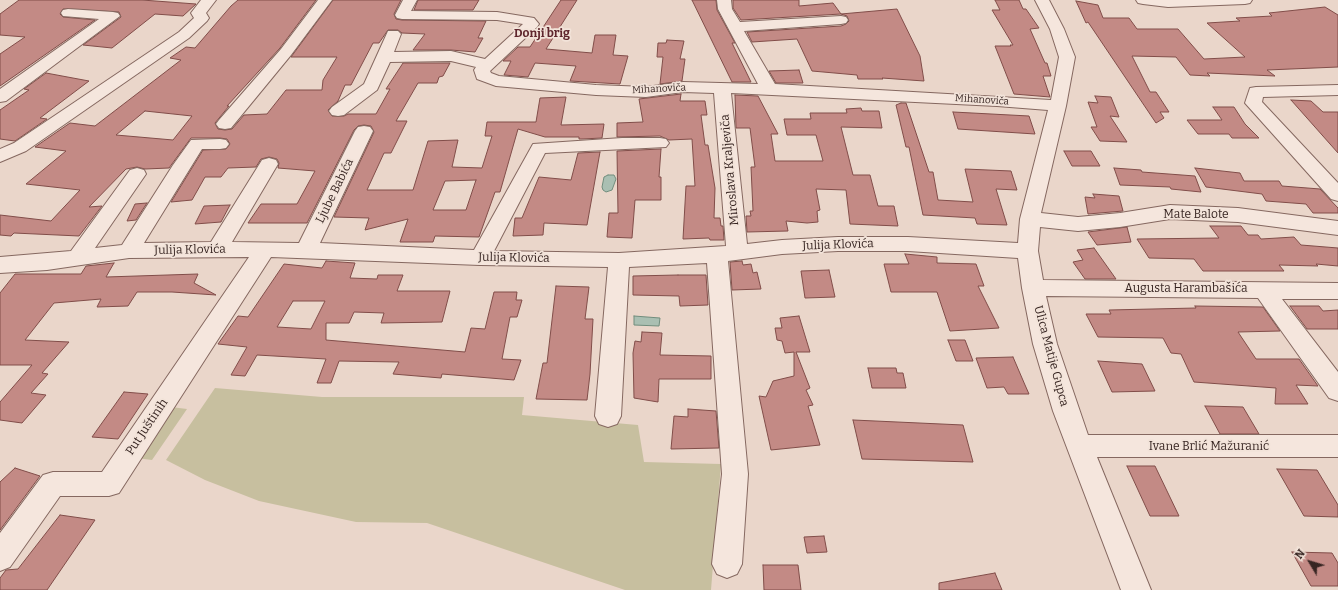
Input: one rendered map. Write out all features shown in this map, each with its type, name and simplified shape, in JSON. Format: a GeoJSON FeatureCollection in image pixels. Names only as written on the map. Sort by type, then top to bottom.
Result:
{"type":"FeatureCollection","features":[{"type":"Feature","properties":{"kind":"street"},"geometry":{"type":"LineString","coordinates":[[0,156],[20,147],[184,35],[202,18],[198,13],[209,0]]}},
{"type":"Feature","properties":{"kind":"street"},"geometry":{"type":"LineString","coordinates":[[226,124],[286,52],[325,0]]}},
{"type":"Feature","properties":{"kind":"street"},"geometry":{"type":"LineString","coordinates":[[384,57],[451,56],[486,64],[532,24],[529,21],[497,16],[401,16],[410,0]]}},
{"type":"Feature","properties":{"kind":"street"},"geometry":{"type":"LineString","coordinates":[[724,0],[725,9],[734,27],[769,89]]}},
{"type":"Feature","properties":{"kind":"street","name":"Ulica Matije Gupca"},"geometry":{"type":"LineString","coordinates":[[1042,0],[1057,29],[1066,57],[1058,106],[1030,219],[1028,251],[1033,288],[1045,344],[1080,446],[1136,590]]}},
{"type":"Feature","properties":{"kind":"street"},"geometry":{"type":"LineString","coordinates":[[1143,0],[1245,0]]}},
{"type":"Feature","properties":{"kind":"street"},"geometry":{"type":"LineString","coordinates":[[0,97],[113,16],[68,13]]}},
{"type":"Feature","properties":{"kind":"street"},"geometry":{"type":"LineString","coordinates":[[734,27],[841,20]]}},
{"type":"Feature","properties":{"kind":"street"},"geometry":{"type":"LineString","coordinates":[[338,111],[371,87],[393,34]]}},
{"type":"Feature","properties":{"kind":"street","name":"Mihanoviča"},"geometry":{"type":"LineString","coordinates":[[486,64],[482,70],[483,76],[496,81],[596,90],[646,92],[683,87],[769,89],[989,100],[1058,106]]}},
{"type":"Feature","properties":{"kind":"street","name":"Miroslava Kraljeviča"},"geometry":{"type":"LineString","coordinates":[[722,88],[735,474],[727,564]]}},
{"type":"Feature","properties":{"kind":"street"},"geometry":{"type":"LineString","coordinates":[[1338,90],[1256,92],[1253,103],[1338,195]]}},
{"type":"Feature","properties":{"kind":"street","name":"Ljube Babića"},"geometry":{"type":"LineString","coordinates":[[306,250],[364,131]]}},
{"type":"Feature","properties":{"kind":"street"},"geometry":{"type":"LineString","coordinates":[[480,258],[539,148],[660,142]]}},
{"type":"Feature","properties":{"kind":"street"},"geometry":{"type":"LineString","coordinates":[[129,251],[182,165],[197,144],[220,144]]}},
{"type":"Feature","properties":{"kind":"street"},"geometry":{"type":"LineString","coordinates":[[217,249],[269,164]]}},
{"type":"Feature","properties":{"kind":"street"},"geometry":{"type":"LineString","coordinates":[[78,257],[137,174]]}},
{"type":"Feature","properties":{"kind":"street","name":"Mate Balote"},"geometry":{"type":"LineString","coordinates":[[1030,219],[1078,224],[1120,220],[1170,212],[1238,215],[1338,228]]}},
{"type":"Feature","properties":{"kind":"street","name":"Julija Klovića"},"geometry":{"type":"LineString","coordinates":[[0,265],[47,262],[129,251],[217,249],[306,250],[480,258],[619,260],[838,244],[908,244],[1028,251]]}},
{"type":"Feature","properties":{"kind":"street","name":"Put Juštinih"},"geometry":{"type":"LineString","coordinates":[[0,557],[54,484],[109,484],[266,249]]}},
{"type":"Feature","properties":{"kind":"street"},"geometry":{"type":"LineString","coordinates":[[608,416],[619,260]]}},
{"type":"Feature","properties":{"kind":"street","name":"Augusta Harambašića"},"geometry":{"type":"LineString","coordinates":[[1033,288],[1338,291]]}},
{"type":"Feature","properties":{"kind":"street"},"geometry":{"type":"LineString","coordinates":[[1264,290],[1338,391]]}},
{"type":"Feature","properties":{"kind":"street","name":"Ivane Brlić Mažuranić"},"geometry":{"type":"LineString","coordinates":[[1080,446],[1338,446]]}},
{"type":"Feature","properties":{"kind":"shaded area"},"geometry":{"type":"Polygon","coordinates":[[[614,175],[616,179],[612,190],[606,192],[602,187],[604,177],[614,175]]]}},
{"type":"Feature","properties":{"kind":"shaded area"},"geometry":{"type":"Polygon","coordinates":[[[634,316],[660,318],[659,326],[634,325],[634,316]]]}},
{"type":"Feature","properties":{"kind":"shaded area"},"geometry":{"type":"Polygon","coordinates":[[[215,388],[322,397],[524,397],[522,415],[638,425],[644,462],[721,464],[711,590],[625,590],[427,523],[356,522],[259,501],[205,480],[166,460],[215,388]]]}},
{"type":"Feature","properties":{"kind":"shaded area"},"geometry":{"type":"Polygon","coordinates":[[[171,407],[187,409],[152,460],[136,458],[171,407]]]}},
{"type":"Feature","properties":{"kind":"building"},"geometry":{"type":"Polygon","coordinates":[[[19,0],[142,0],[196,4],[183,16],[155,14],[112,48],[83,45],[121,17],[119,12],[63,9],[60,14],[63,17],[95,20],[0,86],[0,54],[25,37],[0,35],[0,14],[19,0]]]}},
{"type":"Feature","properties":{"kind":"building"},"geometry":{"type":"Polygon","coordinates":[[[238,0],[316,0],[280,48],[227,106],[229,106],[215,123],[218,129],[225,130],[232,129],[244,115],[267,114],[286,90],[322,90],[323,80],[337,57],[291,57],[333,0],[401,0],[394,14],[396,19],[402,20],[486,21],[478,38],[483,38],[475,52],[451,50],[413,50],[425,34],[402,33],[398,30],[388,30],[379,43],[373,43],[351,85],[345,85],[338,101],[328,110],[332,116],[344,116],[348,114],[376,114],[390,89],[386,89],[403,63],[450,63],[443,76],[439,77],[437,83],[418,83],[396,121],[407,121],[391,153],[384,153],[367,190],[413,190],[428,141],[458,140],[452,167],[482,168],[492,136],[485,136],[487,122],[536,122],[540,98],[566,97],[561,125],[604,124],[602,138],[579,139],[579,137],[545,137],[518,129],[500,192],[495,192],[479,237],[435,236],[433,242],[400,242],[408,219],[365,230],[369,218],[334,217],[374,132],[371,126],[364,125],[358,126],[354,130],[307,223],[248,223],[261,204],[297,204],[315,171],[278,168],[279,163],[277,159],[269,157],[261,159],[256,167],[228,168],[221,177],[205,177],[192,200],[171,202],[203,150],[226,149],[230,144],[227,139],[191,138],[169,168],[145,169],[137,167],[126,169],[89,207],[102,206],[79,236],[14,233],[11,236],[0,235],[0,215],[51,221],[80,190],[26,184],[66,151],[35,147],[70,123],[95,126],[181,60],[170,58],[186,47],[195,48],[231,6],[238,0]],[[145,111],[116,135],[173,140],[192,116],[145,111]],[[476,180],[445,181],[433,210],[466,210],[476,180]]]}},
{"type":"Feature","properties":{"kind":"building"},"geometry":{"type":"Polygon","coordinates":[[[418,0],[479,0],[473,10],[414,10],[418,0]]]}},
{"type":"Feature","properties":{"kind":"building"},"geometry":{"type":"Polygon","coordinates":[[[561,0],[577,0],[546,49],[592,53],[595,35],[616,35],[613,55],[628,56],[620,84],[570,81],[576,66],[535,63],[528,77],[504,75],[511,61],[503,61],[518,47],[530,47],[561,0]]]}},
{"type":"Feature","properties":{"kind":"building"},"geometry":{"type":"Polygon","coordinates":[[[692,0],[716,0],[717,10],[735,43],[732,43],[751,82],[732,82],[692,0]]]}},
{"type":"Feature","properties":{"kind":"building"},"geometry":{"type":"Polygon","coordinates":[[[733,0],[799,0],[799,6],[833,3],[841,14],[741,20],[733,8],[733,0]]]}},
{"type":"Feature","properties":{"kind":"building"},"geometry":{"type":"Polygon","coordinates":[[[995,0],[1019,0],[1023,9],[1026,9],[1039,28],[1030,29],[1045,63],[1047,63],[1051,76],[1043,76],[1050,97],[1014,94],[995,46],[1013,45],[992,10],[1000,10],[995,0]]]}},
{"type":"Feature","properties":{"kind":"building"},"geometry":{"type":"Polygon","coordinates":[[[1076,1],[1098,5],[1103,18],[1129,18],[1137,29],[1178,29],[1204,59],[1245,57],[1207,23],[1240,21],[1236,18],[1272,16],[1269,13],[1325,7],[1338,15],[1338,67],[1267,70],[1275,76],[1207,73],[1210,76],[1190,75],[1176,57],[1132,56],[1150,92],[1156,92],[1169,112],[1160,112],[1164,118],[1156,123],[1088,22],[1086,23],[1076,1]]]}},
{"type":"Feature","properties":{"kind":"building"},"geometry":{"type":"Polygon","coordinates":[[[897,9],[920,56],[924,81],[882,78],[883,79],[858,79],[857,75],[812,71],[797,39],[752,42],[747,32],[841,26],[849,21],[847,16],[841,14],[897,9]]]}},
{"type":"Feature","properties":{"kind":"building"},"geometry":{"type":"Polygon","coordinates":[[[667,40],[684,41],[680,59],[685,59],[682,81],[660,84],[663,57],[657,57],[658,43],[666,43],[667,40]]]}},
{"type":"Feature","properties":{"kind":"building"},"geometry":{"type":"Polygon","coordinates":[[[799,70],[803,83],[776,83],[769,71],[799,70]]]}},
{"type":"Feature","properties":{"kind":"building"},"geometry":{"type":"Polygon","coordinates":[[[46,73],[89,81],[40,118],[47,119],[15,141],[0,139],[0,110],[29,90],[24,89],[46,73]]]}},
{"type":"Feature","properties":{"kind":"building"},"geometry":{"type":"Polygon","coordinates":[[[681,94],[680,101],[705,101],[707,115],[701,115],[705,145],[708,145],[715,188],[714,218],[720,218],[721,226],[723,226],[724,240],[710,240],[709,238],[683,239],[686,186],[695,186],[692,139],[669,140],[660,136],[617,137],[617,123],[643,122],[639,99],[681,94]]]}},
{"type":"Feature","properties":{"kind":"building"},"geometry":{"type":"Polygon","coordinates":[[[735,95],[758,96],[778,134],[771,134],[775,161],[823,161],[816,135],[787,135],[784,119],[811,119],[810,113],[847,113],[846,109],[861,108],[862,111],[879,111],[882,128],[841,127],[853,175],[870,175],[878,206],[894,206],[898,226],[850,224],[846,190],[816,189],[820,210],[817,211],[818,222],[807,223],[786,221],[788,231],[747,232],[746,216],[751,216],[750,211],[753,211],[751,167],[755,167],[750,128],[736,128],[735,95]]]}},
{"type":"Feature","properties":{"kind":"building"},"geometry":{"type":"Polygon","coordinates":[[[1095,96],[1111,97],[1119,117],[1110,116],[1127,142],[1100,141],[1091,127],[1097,127],[1088,102],[1098,103],[1095,96]]]}},
{"type":"Feature","properties":{"kind":"building"},"geometry":{"type":"Polygon","coordinates":[[[1291,100],[1311,101],[1323,112],[1338,112],[1338,153],[1291,100]]]}},
{"type":"Feature","properties":{"kind":"building"},"geometry":{"type":"Polygon","coordinates":[[[906,103],[929,172],[933,172],[938,200],[973,202],[965,169],[1011,171],[1017,190],[996,189],[1007,225],[977,224],[975,218],[923,215],[909,147],[906,147],[896,105],[906,103]]]}},
{"type":"Feature","properties":{"kind":"building"},"geometry":{"type":"Polygon","coordinates":[[[1213,107],[1234,107],[1245,124],[1259,138],[1232,138],[1229,134],[1198,134],[1187,120],[1222,120],[1213,107]]]}},
{"type":"Feature","properties":{"kind":"building"},"geometry":{"type":"Polygon","coordinates":[[[953,112],[1029,116],[1035,134],[958,129],[953,112]]]}},
{"type":"Feature","properties":{"kind":"building"},"geometry":{"type":"Polygon","coordinates":[[[661,149],[659,177],[661,177],[661,200],[635,200],[632,238],[607,237],[609,213],[618,213],[617,151],[661,149]]]}},
{"type":"Feature","properties":{"kind":"building"},"geometry":{"type":"Polygon","coordinates":[[[1064,151],[1091,151],[1100,166],[1072,166],[1064,151]]]}},
{"type":"Feature","properties":{"kind":"building"},"geometry":{"type":"Polygon","coordinates":[[[600,152],[587,225],[544,223],[543,235],[513,236],[515,218],[522,218],[539,177],[571,180],[578,153],[600,152]]]}},
{"type":"Feature","properties":{"kind":"building"},"geometry":{"type":"Polygon","coordinates":[[[1114,168],[1141,170],[1142,172],[1195,176],[1201,192],[1171,189],[1170,187],[1120,185],[1114,168]]]}},
{"type":"Feature","properties":{"kind":"building"},"geometry":{"type":"Polygon","coordinates":[[[1195,168],[1240,173],[1244,181],[1279,181],[1282,186],[1320,189],[1338,208],[1338,213],[1313,213],[1306,204],[1266,201],[1262,194],[1206,187],[1195,168]]]}},
{"type":"Feature","properties":{"kind":"building"},"geometry":{"type":"Polygon","coordinates":[[[1093,194],[1119,196],[1123,211],[1088,214],[1085,197],[1095,198],[1093,194]]]}},
{"type":"Feature","properties":{"kind":"building"},"geometry":{"type":"Polygon","coordinates":[[[147,203],[136,220],[127,221],[135,204],[147,203]]]}},
{"type":"Feature","properties":{"kind":"building"},"geometry":{"type":"Polygon","coordinates":[[[230,205],[221,222],[195,224],[204,206],[230,205]]]}},
{"type":"Feature","properties":{"kind":"building"},"geometry":{"type":"Polygon","coordinates":[[[1210,226],[1241,226],[1248,235],[1258,235],[1261,239],[1294,237],[1301,245],[1338,248],[1338,266],[1316,264],[1318,266],[1279,265],[1284,271],[1203,271],[1194,259],[1149,258],[1137,239],[1219,238],[1210,226]]]}},
{"type":"Feature","properties":{"kind":"building"},"geometry":{"type":"Polygon","coordinates":[[[1127,227],[1131,242],[1097,245],[1088,232],[1127,227]]]}},
{"type":"Feature","properties":{"kind":"building"},"geometry":{"type":"Polygon","coordinates":[[[1094,248],[1116,279],[1085,279],[1073,262],[1083,260],[1077,250],[1094,248]]]}},
{"type":"Feature","properties":{"kind":"building"},"geometry":{"type":"Polygon","coordinates":[[[905,254],[937,257],[937,263],[976,264],[984,286],[978,286],[999,328],[950,331],[937,292],[891,292],[884,264],[909,264],[905,254]]]}},
{"type":"Feature","properties":{"kind":"building"},"geometry":{"type":"Polygon","coordinates":[[[326,261],[355,263],[350,278],[377,279],[378,275],[403,275],[397,291],[450,291],[442,322],[381,323],[384,313],[354,312],[349,323],[326,323],[326,340],[465,352],[471,328],[485,329],[494,292],[517,292],[516,300],[522,300],[517,317],[510,317],[502,359],[521,360],[514,380],[442,374],[441,378],[393,374],[399,362],[339,361],[331,383],[317,383],[326,359],[257,355],[245,376],[231,375],[247,347],[218,344],[238,316],[248,317],[284,264],[322,268],[326,261]],[[293,301],[277,327],[311,329],[325,301],[293,301]]]}},
{"type":"Feature","properties":{"kind":"building"},"geometry":{"type":"Polygon","coordinates":[[[742,261],[743,265],[751,264],[753,273],[757,272],[761,289],[732,290],[730,262],[742,261]]]}},
{"type":"Feature","properties":{"kind":"building"},"geometry":{"type":"Polygon","coordinates":[[[114,263],[106,277],[198,274],[194,283],[216,295],[172,292],[137,292],[128,306],[97,307],[101,299],[54,303],[25,340],[69,342],[42,373],[48,374],[31,393],[46,395],[22,423],[0,420],[0,402],[32,365],[0,365],[0,293],[15,274],[81,274],[86,266],[114,263]]]}},
{"type":"Feature","properties":{"kind":"building"},"geometry":{"type":"Polygon","coordinates":[[[829,270],[835,297],[805,298],[801,271],[829,270]]]}},
{"type":"Feature","properties":{"kind":"building"},"geometry":{"type":"Polygon","coordinates":[[[706,275],[708,305],[680,306],[679,296],[633,295],[633,276],[706,275]]]}},
{"type":"Feature","properties":{"kind":"building"},"geometry":{"type":"Polygon","coordinates":[[[556,286],[589,287],[585,319],[593,319],[587,400],[536,399],[543,363],[547,363],[556,286]]]}},
{"type":"Feature","properties":{"kind":"building"},"geometry":{"type":"Polygon","coordinates":[[[1195,306],[1263,307],[1280,331],[1238,332],[1256,359],[1299,359],[1318,386],[1296,385],[1308,404],[1275,404],[1276,388],[1194,382],[1181,354],[1171,353],[1163,338],[1098,337],[1086,314],[1111,314],[1109,310],[1196,308],[1195,306]]]}},
{"type":"Feature","properties":{"kind":"building"},"geometry":{"type":"Polygon","coordinates":[[[1290,306],[1319,306],[1323,311],[1338,310],[1338,329],[1307,329],[1290,306]]]}},
{"type":"Feature","properties":{"kind":"building"},"geometry":{"type":"Polygon","coordinates":[[[799,316],[810,352],[796,352],[810,388],[806,390],[813,405],[808,406],[820,445],[771,450],[759,396],[766,397],[773,381],[794,376],[794,352],[785,353],[782,341],[777,340],[775,328],[782,328],[780,318],[799,316]]]}},
{"type":"Feature","properties":{"kind":"building"},"geometry":{"type":"Polygon","coordinates":[[[642,332],[662,333],[660,355],[711,356],[711,379],[659,379],[658,402],[634,398],[633,353],[635,341],[641,342],[642,332]]]}},
{"type":"Feature","properties":{"kind":"building"},"geometry":{"type":"Polygon","coordinates":[[[948,340],[965,340],[973,361],[956,361],[948,340]]]}},
{"type":"Feature","properties":{"kind":"building"},"geometry":{"type":"Polygon","coordinates":[[[1013,357],[1029,394],[1008,394],[1004,387],[987,388],[976,358],[1013,357]]]}},
{"type":"Feature","properties":{"kind":"building"},"geometry":{"type":"Polygon","coordinates":[[[1098,361],[1142,364],[1155,391],[1112,392],[1098,361]]]}},
{"type":"Feature","properties":{"kind":"building"},"geometry":{"type":"Polygon","coordinates":[[[868,368],[896,368],[897,373],[903,373],[906,388],[872,388],[868,368]]]}},
{"type":"Feature","properties":{"kind":"building"},"geometry":{"type":"Polygon","coordinates":[[[124,392],[148,394],[118,439],[92,437],[124,392]]]}},
{"type":"Feature","properties":{"kind":"building"},"geometry":{"type":"Polygon","coordinates":[[[1205,406],[1243,407],[1259,434],[1220,434],[1205,406]]]}},
{"type":"Feature","properties":{"kind":"building"},"geometry":{"type":"Polygon","coordinates":[[[688,409],[716,411],[719,448],[671,449],[674,416],[688,417],[688,409]]]}},
{"type":"Feature","properties":{"kind":"building"},"geometry":{"type":"Polygon","coordinates":[[[853,420],[963,425],[973,462],[862,459],[853,420]]]}},
{"type":"Feature","properties":{"kind":"building"},"geometry":{"type":"Polygon","coordinates":[[[1127,466],[1155,466],[1179,516],[1150,516],[1127,466]]]}},
{"type":"Feature","properties":{"kind":"building"},"geometry":{"type":"Polygon","coordinates":[[[15,468],[40,476],[0,530],[0,482],[15,468]]]}},
{"type":"Feature","properties":{"kind":"building"},"geometry":{"type":"Polygon","coordinates":[[[1277,469],[1317,470],[1338,505],[1338,517],[1304,516],[1277,469]]]}},
{"type":"Feature","properties":{"kind":"building"},"geometry":{"type":"Polygon","coordinates":[[[60,515],[95,520],[47,590],[0,590],[0,578],[6,570],[18,569],[60,515]]]}},
{"type":"Feature","properties":{"kind":"building"},"geometry":{"type":"Polygon","coordinates":[[[824,536],[827,552],[807,553],[804,537],[824,536]]]}},
{"type":"Feature","properties":{"kind":"building"},"geometry":{"type":"Polygon","coordinates":[[[1292,552],[1332,553],[1338,563],[1338,586],[1311,586],[1292,552]]]}},
{"type":"Feature","properties":{"kind":"building"},"geometry":{"type":"Polygon","coordinates":[[[763,565],[798,565],[801,590],[764,590],[763,565]]]}},
{"type":"Feature","properties":{"kind":"building"},"geometry":{"type":"Polygon","coordinates":[[[995,573],[1002,590],[939,590],[939,583],[995,573]]]}},
{"type":"Feature","properties":{"kind":"district","name":"Donji brig"},"geometry":{"type":"Point","coordinates":[542,34]}}]}
